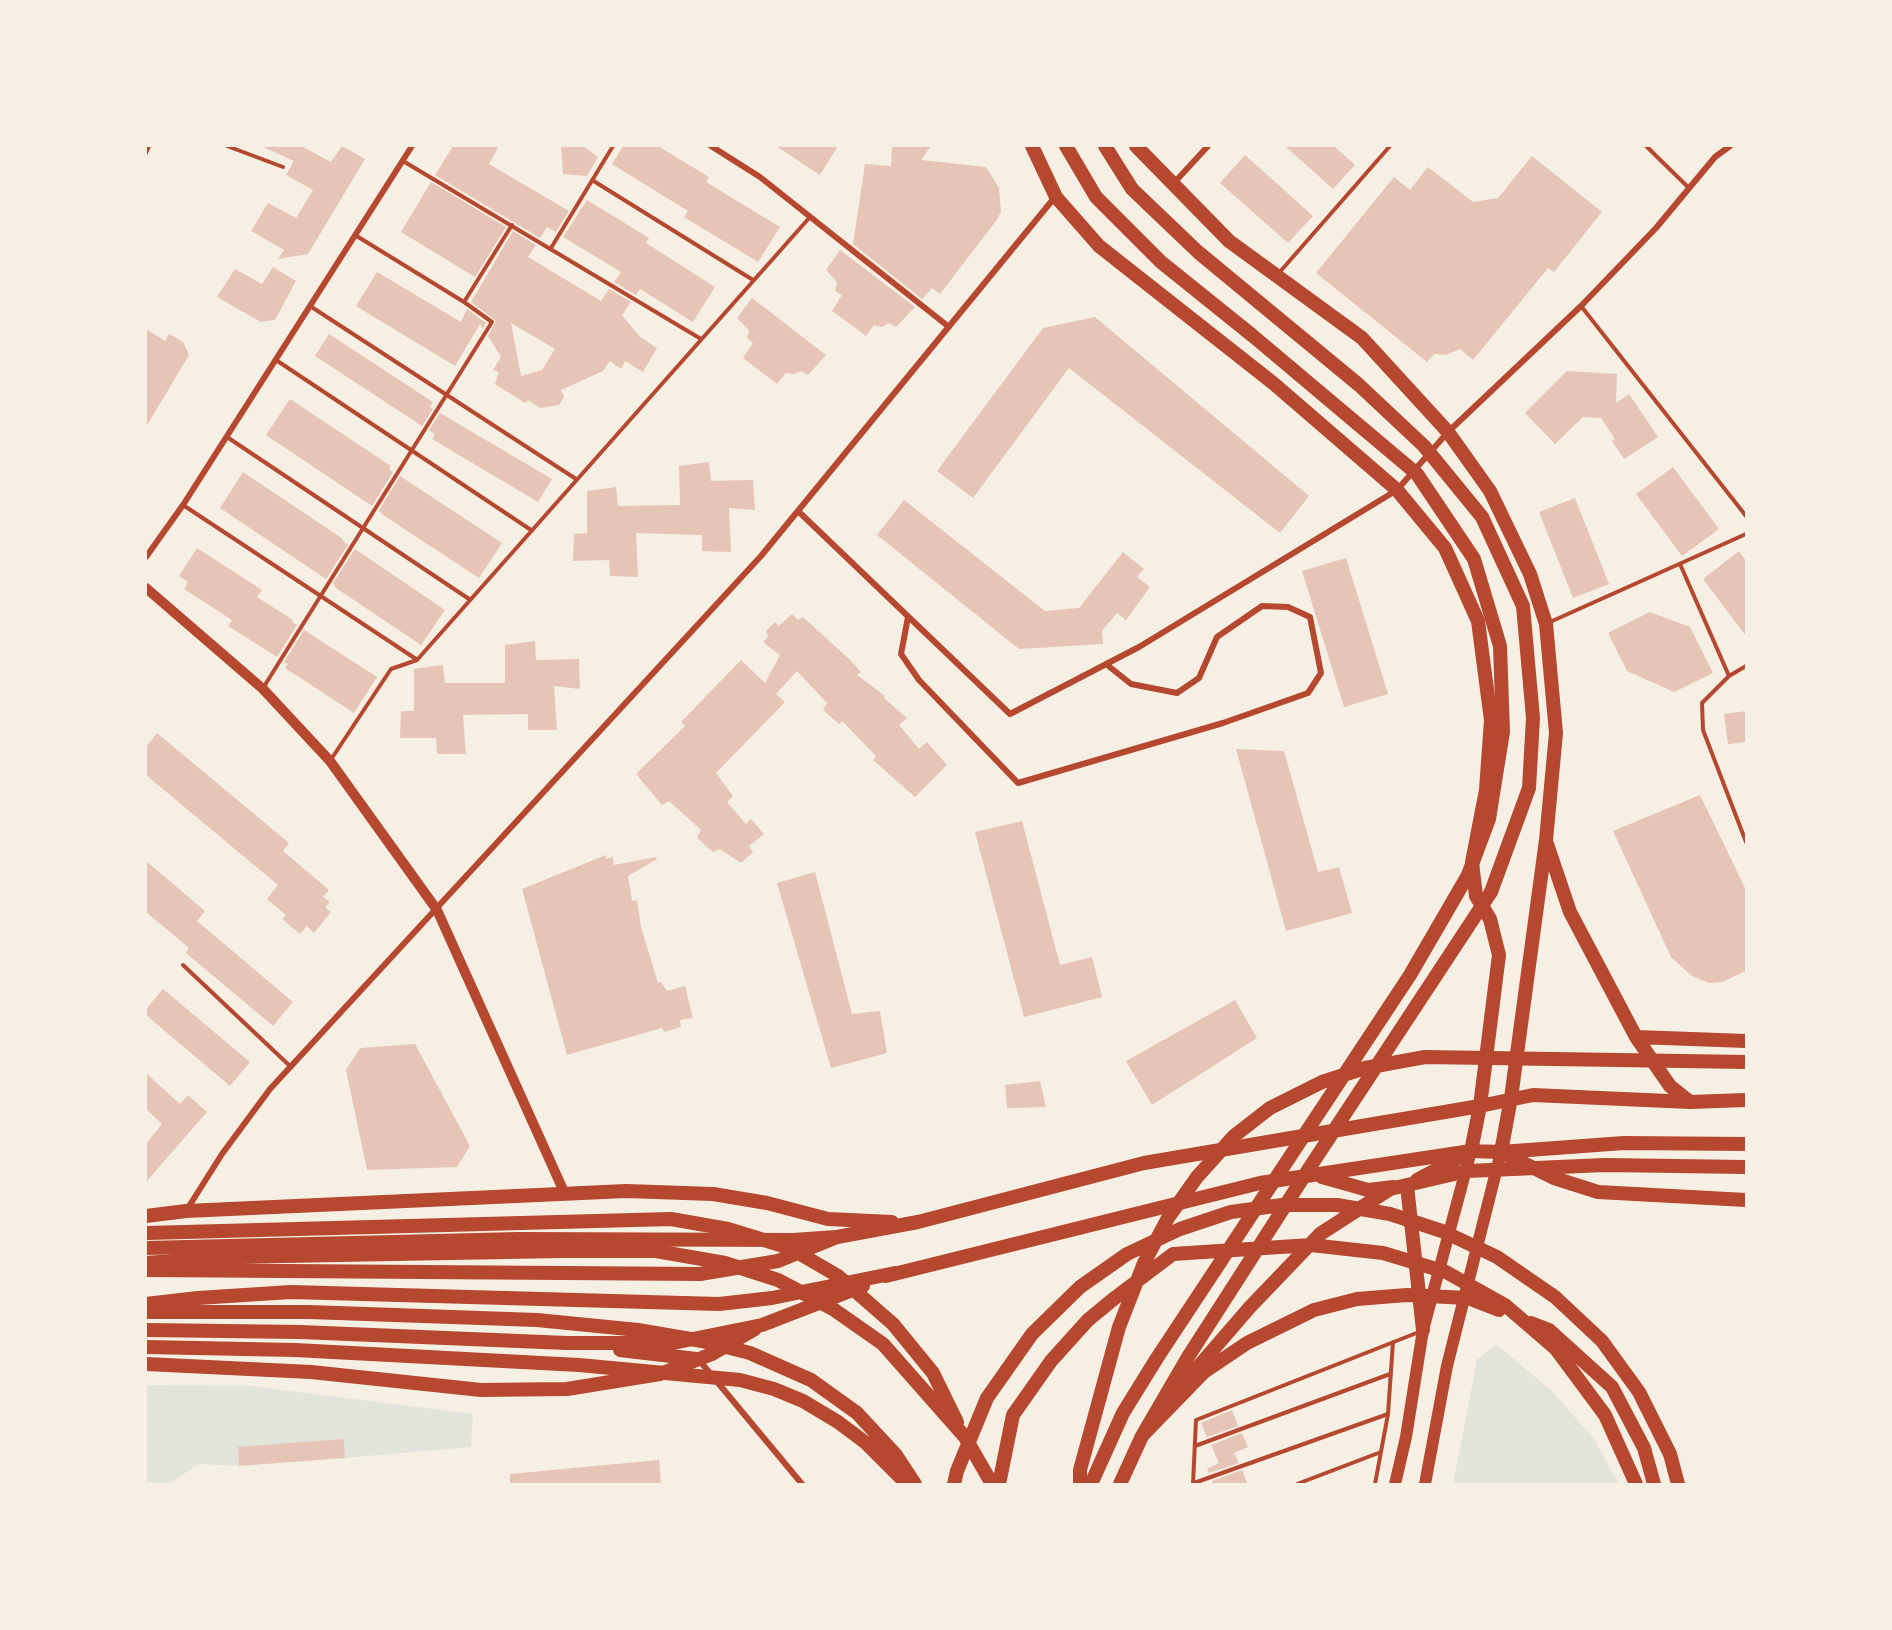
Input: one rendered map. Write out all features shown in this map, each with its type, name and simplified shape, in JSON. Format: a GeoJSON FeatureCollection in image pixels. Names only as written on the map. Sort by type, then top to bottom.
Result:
{"type":"FeatureCollection","features":[{"type":"Feature","properties":{"kind":"main road"},"geometry":{"type":"LineString","coordinates":[[1032,146],[1056,197],[1099,246],[1273,384],[1397,490],[1445,548],[1478,621],[1491,720],[1486,790],[1472,862],[1476,896],[1490,919],[1499,955],[1480,1106],[1471,1151],[1423,1330],[1406,1437],[1395,1485]]}},
{"type":"Feature","properties":{"kind":"main road"},"geometry":{"type":"LineString","coordinates":[[1066,146],[1096,197],[1161,262],[1417,474],[1474,559],[1500,646],[1503,732],[1489,819],[1468,875],[1410,975],[1123,1413],[1091,1485]]}},
{"type":"Feature","properties":{"kind":"main road"},"geometry":{"type":"LineString","coordinates":[[1105,146],[1132,189],[1198,252],[1359,385],[1424,446],[1482,517],[1523,606],[1533,718],[1529,788],[1491,892],[1188,1357],[1142,1436],[1120,1485]]}},
{"type":"Feature","properties":{"kind":"main road"},"geometry":{"type":"LineString","coordinates":[[1136,146],[1229,241],[1278,274],[1362,338],[1448,432],[1490,491],[1530,574],[1546,624],[1556,733],[1546,840],[1511,1098],[1501,1152],[1447,1366],[1425,1485]]}},
{"type":"Feature","properties":{"kind":"main road"},"geometry":{"type":"LineString","coordinates":[[1546,840],[1570,912],[1636,1037],[1670,1086],[1690,1102]]}},
{"type":"Feature","properties":{"kind":"main road"},"geometry":{"type":"LineString","coordinates":[[1636,1037],[1746,1041]]}},
{"type":"Feature","properties":{"kind":"main road"},"geometry":{"type":"LineString","coordinates":[[1080,1485],[1080,1470],[1119,1328],[1144,1263],[1168,1218],[1197,1177],[1234,1136],[1270,1108],[1322,1082],[1365,1068],[1425,1057],[1746,1062]]}},
{"type":"Feature","properties":{"kind":"main road"},"geometry":{"type":"LineString","coordinates":[[146,1248],[518,1239],[793,1240],[837,1237],[918,1222],[1144,1163],[1480,1106],[1511,1098],[1533,1095],[1690,1102],[1746,1100]]}},
{"type":"Feature","properties":{"kind":"main road"},"geometry":{"type":"LineString","coordinates":[[146,1304],[291,1292],[458,1295],[688,1304],[772,1298],[895,1273],[1260,1183],[1471,1151],[1501,1152],[1624,1143],[1746,1144]]}},
{"type":"Feature","properties":{"kind":"main road"},"geometry":{"type":"LineString","coordinates":[[1317,1175],[1368,1190],[1407,1186],[1471,1151]]}},
{"type":"Feature","properties":{"kind":"main road"},"geometry":{"type":"LineString","coordinates":[[1501,1152],[1554,1178],[1598,1192],[1746,1200]]}},
{"type":"Feature","properties":{"kind":"main road"},"geometry":{"type":"LineString","coordinates":[[1142,1436],[1211,1349],[1320,1234],[1390,1189],[1467,1171],[1605,1165],[1746,1167]]}},
{"type":"Feature","properties":{"kind":"main road"},"geometry":{"type":"LineString","coordinates":[[1407,1186],[1423,1330]]}},
{"type":"Feature","properties":{"kind":"main road"},"geometry":{"type":"LineString","coordinates":[[146,1216],[186,1211],[626,1191],[713,1194],[767,1203],[828,1219],[918,1222]]}},
{"type":"Feature","properties":{"kind":"main road"},"geometry":{"type":"LineString","coordinates":[[954,1485],[957,1471],[987,1398],[1032,1334],[1080,1287],[1127,1254],[1180,1229],[1231,1212],[1282,1205],[1336,1205],[1390,1214],[1443,1232],[1497,1257],[1556,1297],[1602,1341],[1639,1392],[1670,1454],[1678,1485]]}},
{"type":"Feature","properties":{"kind":"main road"},"geometry":{"type":"LineString","coordinates":[[146,1233],[671,1219],[728,1229],[790,1248],[838,1276],[885,1317],[933,1373],[964,1437],[992,1485]]}},
{"type":"Feature","properties":{"kind":"main road"},"geometry":{"type":"LineString","coordinates":[[146,1270],[679,1275],[716,1273],[766,1264],[798,1255],[837,1237]]}},
{"type":"Feature","properties":{"kind":"main road"},"geometry":{"type":"LineString","coordinates":[[999,1485],[1003,1455],[1014,1415],[1051,1362],[1080,1328],[1116,1297],[1173,1254],[1311,1245],[1383,1253],[1435,1269],[1505,1305],[1556,1349],[1605,1415],[1636,1485]]}},
{"type":"Feature","properties":{"kind":"main road"},"geometry":{"type":"LineString","coordinates":[[146,1263],[237,1256],[656,1251],[725,1263],[778,1281],[833,1310],[883,1344],[964,1437]]}},
{"type":"Feature","properties":{"kind":"main road"},"geometry":{"type":"LineString","coordinates":[[146,1330],[300,1332],[567,1343],[673,1343],[762,1325],[895,1273]]}},
{"type":"Feature","properties":{"kind":"main road"},"geometry":{"type":"LineString","coordinates":[[1142,1436],[1204,1372],[1247,1343],[1314,1310],[1357,1299],[1407,1295],[1468,1298],[1549,1330],[1612,1387],[1644,1448],[1654,1485]]}},
{"type":"Feature","properties":{"kind":"main road"},"geometry":{"type":"LineString","coordinates":[[146,1312],[309,1312],[537,1320],[638,1330],[702,1341],[750,1353],[811,1380],[858,1413],[896,1455],[915,1485]]}},
{"type":"Feature","properties":{"kind":"main road"},"geometry":{"type":"LineString","coordinates":[[146,1364],[311,1372],[481,1390],[567,1389],[643,1379],[699,1360],[739,1340],[762,1325]]}},
{"type":"Feature","properties":{"kind":"main road"},"geometry":{"type":"LineString","coordinates":[[567,1343],[699,1360]]}},
{"type":"Feature","properties":{"kind":"main road"},"geometry":{"type":"LineString","coordinates":[[146,1347],[295,1350],[579,1365],[740,1380],[774,1389],[802,1401],[838,1422],[866,1443],[908,1485]]}},
{"type":"Feature","properties":{"kind":"street"},"geometry":{"type":"LineString","coordinates":[[146,557],[183,505],[412,146]]}},
{"type":"Feature","properties":{"kind":"street"},"geometry":{"type":"LineString","coordinates":[[711,146],[760,177],[949,327]]}},
{"type":"Feature","properties":{"kind":"street"},"geometry":{"type":"LineString","coordinates":[[1173,183],[1208,146]]}},
{"type":"Feature","properties":{"kind":"street"},"geometry":{"type":"LineString","coordinates":[[798,511],[1010,714],[1139,648],[1397,490],[1448,432],[1581,306],[1656,228],[1715,157],[1730,146]]}},
{"type":"Feature","properties":{"kind":"street"},"geometry":{"type":"LineString","coordinates":[[186,1211],[222,1154],[291,1067],[746,573],[1056,197]]}},
{"type":"Feature","properties":{"kind":"street"},"geometry":{"type":"LineString","coordinates":[[146,588],[263,689],[330,761],[436,910],[565,1194]]}},
{"type":"Feature","properties":{"kind":"street"},"geometry":{"type":"LineString","coordinates":[[908,617],[901,654],[919,680],[1018,783],[1222,723],[1308,693],[1321,674],[1310,617],[1288,607],[1262,606],[1217,637],[1199,678],[1177,693],[1131,684],[1106,664]]}},
{"type":"Feature","properties":{"kind":"street"},"geometry":{"type":"LineString","coordinates":[[699,1360],[802,1485]]}},
{"type":"Feature","properties":{"kind":"lane"},"geometry":{"type":"LineString","coordinates":[[146,153],[149,146]]}},
{"type":"Feature","properties":{"kind":"lane"},"geometry":{"type":"LineString","coordinates":[[227,146],[284,167]]}},
{"type":"Feature","properties":{"kind":"lane"},"geometry":{"type":"LineString","coordinates":[[551,248],[613,146]]}},
{"type":"Feature","properties":{"kind":"lane"},"geometry":{"type":"LineString","coordinates":[[1278,274],[1390,146]]}},
{"type":"Feature","properties":{"kind":"lane"},"geometry":{"type":"LineString","coordinates":[[1646,146],[1689,188]]}},
{"type":"Feature","properties":{"kind":"lane"},"geometry":{"type":"LineString","coordinates":[[402,161],[701,339]]}},
{"type":"Feature","properties":{"kind":"lane"},"geometry":{"type":"LineString","coordinates":[[592,180],[753,280]]}},
{"type":"Feature","properties":{"kind":"lane"},"geometry":{"type":"LineString","coordinates":[[330,761],[391,669],[417,660],[576,478],[810,217]]}},
{"type":"Feature","properties":{"kind":"lane"},"geometry":{"type":"LineString","coordinates":[[464,302],[512,225]]}},
{"type":"Feature","properties":{"kind":"lane"},"geometry":{"type":"LineString","coordinates":[[263,689],[492,322],[464,302],[355,235]]}},
{"type":"Feature","properties":{"kind":"lane"},"geometry":{"type":"LineString","coordinates":[[310,306],[576,478]]}},
{"type":"Feature","properties":{"kind":"lane"},"geometry":{"type":"LineString","coordinates":[[1581,306],[1746,516]]}},
{"type":"Feature","properties":{"kind":"lane"},"geometry":{"type":"LineString","coordinates":[[276,360],[531,530]]}},
{"type":"Feature","properties":{"kind":"lane"},"geometry":{"type":"LineString","coordinates":[[226,437],[469,599]]}},
{"type":"Feature","properties":{"kind":"lane"},"geometry":{"type":"LineString","coordinates":[[183,505],[417,660]]}},
{"type":"Feature","properties":{"kind":"lane"},"geometry":{"type":"LineString","coordinates":[[1546,624],[1746,534]]}},
{"type":"Feature","properties":{"kind":"lane"},"geometry":{"type":"LineString","coordinates":[[1680,564],[1729,676]]}},
{"type":"Feature","properties":{"kind":"lane"},"geometry":{"type":"LineString","coordinates":[[1746,666],[1729,676],[1702,703],[1703,730],[1746,842]]}},
{"type":"Feature","properties":{"kind":"lane"},"geometry":{"type":"LineString","coordinates":[[183,965],[291,1067]]}},
{"type":"Feature","properties":{"kind":"lane"},"geometry":{"type":"LineString","coordinates":[[1388,1414],[1193,1484],[1196,1420],[1292,1380],[1423,1330]]}},
{"type":"Feature","properties":{"kind":"lane"},"geometry":{"type":"LineString","coordinates":[[1375,1485],[1388,1414],[1394,1342]]}},
{"type":"Feature","properties":{"kind":"lane"},"geometry":{"type":"LineString","coordinates":[[1195,1446],[1390,1374]]}},
{"type":"Feature","properties":{"kind":"lane"},"geometry":{"type":"LineString","coordinates":[[1297,1485],[1382,1451]]}},
{"type":"Feature","properties":{"kind":"shaded area"},"geometry":{"type":"Polygon","coordinates":[[[1496,1344],[1553,1392],[1594,1439],[1619,1484],[1453,1484],[1477,1360],[1496,1344]]]}},
{"type":"Feature","properties":{"kind":"shaded area"},"geometry":{"type":"Polygon","coordinates":[[[146,1385],[251,1386],[473,1414],[471,1447],[345,1458],[344,1440],[238,1447],[239,1466],[198,1464],[170,1484],[146,1484],[146,1385]]]}},
{"type":"Feature","properties":{"kind":"building"},"geometry":{"type":"Polygon","coordinates":[[[261,146],[301,146],[331,162],[342,146],[365,159],[308,254],[278,259],[284,250],[251,231],[268,203],[296,218],[313,190],[286,175],[294,161],[261,146]]]}},
{"type":"Feature","properties":{"kind":"building"},"geometry":{"type":"Polygon","coordinates":[[[453,146],[499,146],[489,164],[569,211],[556,232],[547,227],[540,238],[435,175],[453,146]]]}},
{"type":"Feature","properties":{"kind":"building"},"geometry":{"type":"Polygon","coordinates":[[[561,146],[583,146],[598,157],[587,176],[563,174],[561,146]]]}},
{"type":"Feature","properties":{"kind":"building"},"geometry":{"type":"Polygon","coordinates":[[[623,146],[658,146],[709,177],[706,182],[780,227],[758,262],[684,217],[688,211],[612,164],[623,146]]]}},
{"type":"Feature","properties":{"kind":"building"},"geometry":{"type":"Polygon","coordinates":[[[776,146],[838,146],[820,175],[776,146]]]}},
{"type":"Feature","properties":{"kind":"building"},"geometry":{"type":"Polygon","coordinates":[[[892,146],[931,146],[921,160],[986,167],[999,188],[1001,212],[996,221],[940,294],[932,288],[922,299],[853,244],[865,164],[891,166],[892,146]]]}},
{"type":"Feature","properties":{"kind":"building"},"geometry":{"type":"Polygon","coordinates":[[[1285,146],[1334,146],[1355,165],[1333,189],[1285,146]]]}},
{"type":"Feature","properties":{"kind":"building"},"geometry":{"type":"Polygon","coordinates":[[[1245,155],[1313,216],[1288,243],[1220,183],[1245,155]]]}},
{"type":"Feature","properties":{"kind":"building"},"geometry":{"type":"Polygon","coordinates":[[[1532,156],[1602,212],[1554,272],[1548,268],[1473,360],[1460,349],[1446,355],[1434,354],[1427,362],[1316,273],[1394,177],[1410,190],[1428,167],[1473,202],[1498,198],[1532,156]]]}},
{"type":"Feature","properties":{"kind":"building"},"geometry":{"type":"Polygon","coordinates":[[[431,182],[506,227],[475,277],[401,232],[431,182]]]}},
{"type":"Feature","properties":{"kind":"building"},"geometry":{"type":"Polygon","coordinates":[[[587,200],[649,238],[646,243],[715,287],[693,322],[640,289],[636,295],[614,282],[621,272],[563,237],[587,200]]]}},
{"type":"Feature","properties":{"kind":"building"},"geometry":{"type":"Polygon","coordinates":[[[513,231],[536,245],[528,257],[601,301],[609,289],[631,302],[622,315],[639,336],[657,348],[643,372],[625,361],[621,369],[610,361],[603,371],[561,390],[564,397],[559,405],[540,408],[528,400],[525,403],[495,384],[499,372],[493,370],[501,357],[488,336],[496,321],[471,302],[513,231]],[[511,323],[521,376],[542,370],[555,349],[511,323]]]}},
{"type":"Feature","properties":{"kind":"building"},"geometry":{"type":"Polygon","coordinates":[[[840,250],[915,307],[896,327],[889,323],[882,327],[874,325],[866,336],[832,311],[842,295],[835,291],[837,282],[826,270],[840,250]]]}},
{"type":"Feature","properties":{"kind":"building"},"geometry":{"type":"Polygon","coordinates":[[[273,267],[296,281],[275,320],[261,322],[217,297],[235,269],[262,284],[273,267]]]}},
{"type":"Feature","properties":{"kind":"building"},"geometry":{"type":"Polygon","coordinates":[[[377,272],[461,322],[467,309],[486,323],[483,329],[480,324],[455,366],[356,306],[377,272]]]}},
{"type":"Feature","properties":{"kind":"building"},"geometry":{"type":"Polygon","coordinates":[[[752,298],[826,355],[808,375],[801,371],[794,374],[786,373],[777,384],[743,358],[753,343],[747,338],[749,330],[737,318],[752,298]]]}},
{"type":"Feature","properties":{"kind":"building"},"geometry":{"type":"Polygon","coordinates":[[[1095,317],[1309,496],[1280,533],[1069,368],[973,498],[937,471],[1043,328],[1095,317]]]}},
{"type":"Feature","properties":{"kind":"building"},"geometry":{"type":"Polygon","coordinates":[[[146,329],[165,341],[169,334],[183,342],[189,355],[146,427],[146,329]]]}},
{"type":"Feature","properties":{"kind":"building"},"geometry":{"type":"Polygon","coordinates":[[[329,334],[433,402],[430,407],[433,409],[422,426],[315,356],[329,334]]]}},
{"type":"Feature","properties":{"kind":"building"},"geometry":{"type":"Polygon","coordinates":[[[1567,371],[1617,374],[1616,403],[1629,394],[1658,437],[1624,459],[1612,441],[1615,439],[1601,418],[1583,417],[1555,444],[1525,413],[1567,371]]]}},
{"type":"Feature","properties":{"kind":"building"},"geometry":{"type":"Polygon","coordinates":[[[290,399],[391,466],[389,469],[393,472],[372,506],[266,435],[290,399]]]}},
{"type":"Feature","properties":{"kind":"building"},"geometry":{"type":"Polygon","coordinates":[[[440,413],[552,479],[538,502],[432,439],[435,434],[429,430],[440,413]]]}},
{"type":"Feature","properties":{"kind":"building"},"geometry":{"type":"Polygon","coordinates":[[[709,462],[711,481],[753,480],[755,510],[729,508],[731,552],[702,551],[702,535],[636,533],[638,577],[610,576],[609,560],[573,561],[574,534],[587,533],[587,491],[616,487],[618,506],[680,505],[679,466],[709,462]]]}},
{"type":"Feature","properties":{"kind":"building"},"geometry":{"type":"Polygon","coordinates":[[[1673,467],[1719,529],[1682,556],[1636,494],[1673,467]]]}},
{"type":"Feature","properties":{"kind":"building"},"geometry":{"type":"Polygon","coordinates":[[[243,472],[343,539],[348,545],[326,579],[220,508],[243,472]]]}},
{"type":"Feature","properties":{"kind":"building"},"geometry":{"type":"Polygon","coordinates":[[[400,476],[502,543],[479,578],[383,515],[379,510],[400,476]]]}},
{"type":"Feature","properties":{"kind":"building"},"geometry":{"type":"Polygon","coordinates":[[[1575,498],[1609,584],[1573,598],[1539,512],[1575,498]]]}},
{"type":"Feature","properties":{"kind":"building"},"geometry":{"type":"Polygon","coordinates":[[[904,500],[1045,611],[1079,608],[1123,552],[1144,569],[1137,577],[1150,587],[1126,620],[1117,613],[1102,631],[1103,644],[1019,649],[877,535],[904,500]]]}},
{"type":"Feature","properties":{"kind":"building"},"geometry":{"type":"Polygon","coordinates":[[[197,548],[262,590],[257,597],[293,620],[292,622],[297,625],[277,657],[228,626],[232,620],[184,589],[188,582],[179,576],[197,548]]]}},
{"type":"Feature","properties":{"kind":"building"},"geometry":{"type":"Polygon","coordinates":[[[355,549],[445,610],[421,645],[336,588],[333,583],[355,549]]]}},
{"type":"Feature","properties":{"kind":"building"},"geometry":{"type":"Polygon","coordinates":[[[1739,551],[1746,561],[1746,636],[1703,579],[1739,551]]]}},
{"type":"Feature","properties":{"kind":"building"},"geometry":{"type":"Polygon","coordinates":[[[1346,558],[1388,694],[1344,707],[1302,571],[1346,558]]]}},
{"type":"Feature","properties":{"kind":"building"},"geometry":{"type":"Polygon","coordinates":[[[1650,612],[1690,627],[1713,673],[1674,692],[1627,671],[1608,633],[1650,612]]]}},
{"type":"Feature","properties":{"kind":"building"},"geometry":{"type":"Polygon","coordinates":[[[792,614],[798,620],[803,617],[849,659],[861,672],[857,675],[885,696],[884,698],[907,718],[899,725],[919,749],[927,742],[947,765],[915,797],[873,760],[876,756],[842,721],[839,724],[823,710],[827,703],[797,671],[776,694],[785,702],[716,773],[733,796],[727,802],[746,824],[751,819],[764,834],[749,846],[753,852],[741,863],[720,849],[713,852],[697,838],[701,830],[669,801],[662,805],[636,774],[685,726],[681,722],[741,660],[765,683],[780,655],[763,642],[768,636],[766,631],[775,622],[779,626],[792,614]]]}},
{"type":"Feature","properties":{"kind":"building"},"geometry":{"type":"Polygon","coordinates":[[[304,630],[377,677],[354,713],[285,668],[288,664],[284,662],[304,630]]]}},
{"type":"Feature","properties":{"kind":"building"},"geometry":{"type":"Polygon","coordinates":[[[535,641],[536,660],[579,659],[580,689],[554,686],[557,730],[528,730],[528,714],[463,715],[466,754],[437,754],[436,738],[400,738],[401,711],[414,711],[414,669],[443,665],[445,683],[505,683],[505,645],[535,641]]]}},
{"type":"Feature","properties":{"kind":"building"},"geometry":{"type":"Polygon","coordinates":[[[1746,711],[1746,742],[1728,744],[1724,714],[1746,711]]]}},
{"type":"Feature","properties":{"kind":"building"},"geometry":{"type":"Polygon","coordinates":[[[157,733],[289,843],[283,851],[329,890],[323,897],[330,902],[325,907],[331,912],[314,933],[307,926],[300,934],[282,919],[286,915],[267,899],[278,885],[146,775],[146,747],[157,733]]]}},
{"type":"Feature","properties":{"kind":"building"},"geometry":{"type":"Polygon","coordinates":[[[1236,749],[1284,751],[1318,872],[1339,867],[1352,913],[1286,931],[1236,749]]]}},
{"type":"Feature","properties":{"kind":"building"},"geometry":{"type":"Polygon","coordinates":[[[1700,795],[1746,890],[1746,971],[1722,982],[1709,983],[1692,976],[1671,957],[1613,831],[1700,795]]]}},
{"type":"Feature","properties":{"kind":"building"},"geometry":{"type":"Polygon","coordinates":[[[1022,821],[1060,965],[1092,957],[1102,997],[1024,1017],[975,832],[1022,821]]]}},
{"type":"Feature","properties":{"kind":"building"},"geometry":{"type":"Polygon","coordinates":[[[606,855],[606,859],[613,857],[614,865],[656,857],[657,859],[628,876],[632,901],[637,900],[641,927],[658,983],[661,982],[667,991],[685,986],[693,1018],[680,1020],[681,1027],[664,1032],[662,1028],[567,1055],[522,889],[606,855]]]}},
{"type":"Feature","properties":{"kind":"building"},"geometry":{"type":"Polygon","coordinates":[[[146,861],[205,911],[197,921],[293,1002],[273,1026],[186,953],[189,948],[146,912],[146,861]]]}},
{"type":"Feature","properties":{"kind":"building"},"geometry":{"type":"Polygon","coordinates":[[[815,872],[852,1014],[880,1011],[887,1053],[831,1068],[777,883],[815,872]]]}},
{"type":"Feature","properties":{"kind":"building"},"geometry":{"type":"Polygon","coordinates":[[[163,989],[250,1062],[230,1086],[146,1015],[146,1009],[163,989]]]}},
{"type":"Feature","properties":{"kind":"building"},"geometry":{"type":"Polygon","coordinates":[[[1235,1000],[1257,1038],[1152,1105],[1126,1061],[1235,1000]]]}},
{"type":"Feature","properties":{"kind":"building"},"geometry":{"type":"Polygon","coordinates":[[[415,1044],[470,1146],[457,1167],[367,1170],[346,1070],[360,1048],[415,1044]]]}},
{"type":"Feature","properties":{"kind":"building"},"geometry":{"type":"Polygon","coordinates":[[[146,1073],[180,1104],[188,1095],[207,1112],[146,1182],[146,1144],[162,1124],[146,1109],[146,1073]]]}},
{"type":"Feature","properties":{"kind":"building"},"geometry":{"type":"Polygon","coordinates":[[[1040,1081],[1046,1107],[1007,1108],[1005,1085],[1040,1081]]]}},
{"type":"Feature","properties":{"kind":"building"},"geometry":{"type":"Polygon","coordinates":[[[1232,1410],[1238,1426],[1207,1437],[1201,1423],[1232,1410]]]}},
{"type":"Feature","properties":{"kind":"building"},"geometry":{"type":"Polygon","coordinates":[[[1242,1433],[1248,1447],[1234,1453],[1239,1463],[1209,1473],[1207,1469],[1219,1463],[1211,1445],[1242,1433]]]}},
{"type":"Feature","properties":{"kind":"building"},"geometry":{"type":"Polygon","coordinates":[[[344,1439],[345,1458],[239,1466],[238,1447],[344,1439]]]}},
{"type":"Feature","properties":{"kind":"building"},"geometry":{"type":"Polygon","coordinates":[[[659,1460],[661,1485],[510,1485],[510,1474],[659,1460]]]}},
{"type":"Feature","properties":{"kind":"building"},"geometry":{"type":"Polygon","coordinates":[[[1242,1470],[1248,1485],[1213,1485],[1212,1481],[1242,1470]]]}}]}
